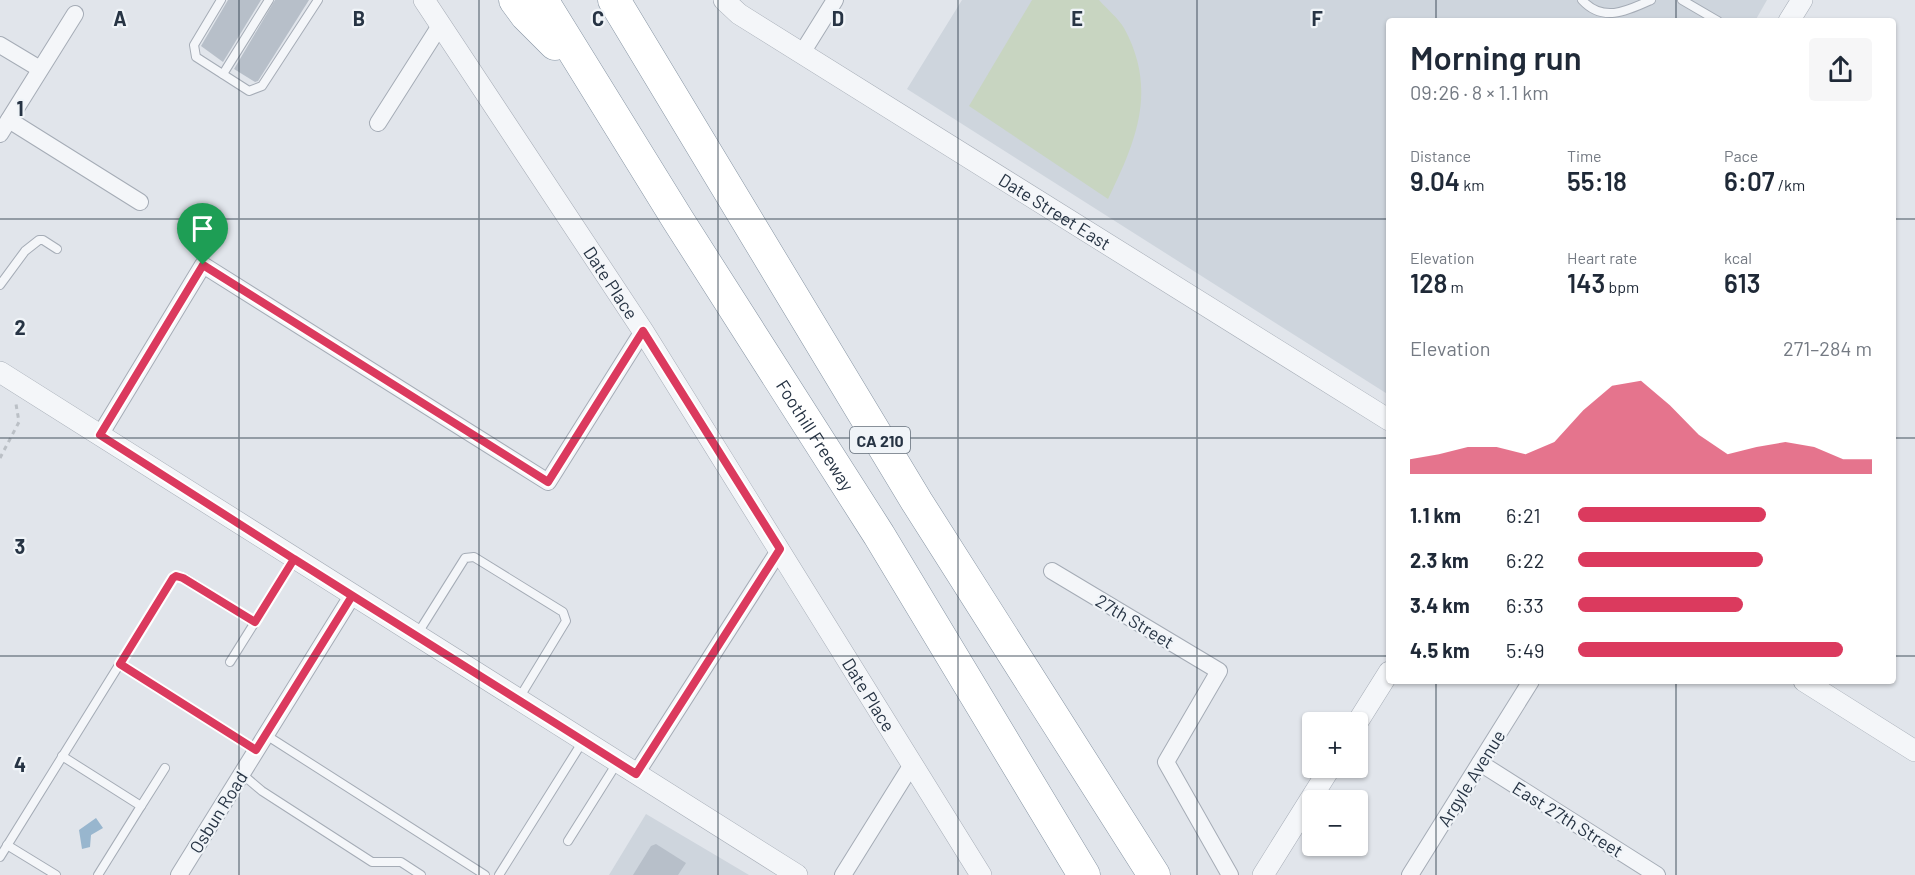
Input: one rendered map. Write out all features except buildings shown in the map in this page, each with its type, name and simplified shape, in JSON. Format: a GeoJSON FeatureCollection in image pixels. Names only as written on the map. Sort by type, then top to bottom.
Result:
{"type":"FeatureCollection","features":[{"type":"Feature","properties":{"kind":"highway"},"geometry":{"type":"LineString","coordinates":[[515,0],[525,15],[590,78]]}},
{"type":"Feature","properties":{"kind":"highway","name":"Foothill Freeway"},"geometry":{"type":"LineString","coordinates":[[542,0],[690,240],[879,535],[1084,875]]}},
{"type":"Feature","properties":{"kind":"highway","name":"CA 210"},"geometry":{"type":"LineString","coordinates":[[614,0],[917,502],[1154,875]]}},
{"type":"Feature","properties":{"kind":"street","name":"Date Place"},"geometry":{"type":"LineString","coordinates":[[424,0],[643,331],[780,549],[911,766],[981,875]]}},
{"type":"Feature","properties":{"kind":"street","name":"Date Street East"},"geometry":{"type":"LineString","coordinates":[[724,0],[740,14],[1386,418]]}},
{"type":"Feature","properties":{"kind":"street"},"geometry":{"type":"LineString","coordinates":[[802,53],[835,0]]}},
{"type":"Feature","properties":{"kind":"street"},"geometry":{"type":"LineString","coordinates":[[1791,18],[1802,0]]}},
{"type":"Feature","properties":{"kind":"street"},"geometry":{"type":"LineString","coordinates":[[75,14],[4,127],[140,202]]}},
{"type":"Feature","properties":{"kind":"street"},"geometry":{"type":"LineString","coordinates":[[378,123],[441,24]]}},
{"type":"Feature","properties":{"kind":"street"},"geometry":{"type":"LineString","coordinates":[[0,45],[40,69]]}},
{"type":"Feature","properties":{"kind":"street"},"geometry":{"type":"LineString","coordinates":[[100,435],[203,265],[548,482],[643,331]]}},
{"type":"Feature","properties":{"kind":"street"},"geometry":{"type":"LineString","coordinates":[[0,372],[796,875]]}},
{"type":"Feature","properties":{"kind":"street"},"geometry":{"type":"LineString","coordinates":[[636,774],[780,549]]}},
{"type":"Feature","properties":{"kind":"street","name":"27th Street"},"geometry":{"type":"LineString","coordinates":[[1052,571],[1219,671],[1166,762],[1230,875]]}},
{"type":"Feature","properties":{"kind":"street","name":"Osbun Road"},"geometry":{"type":"LineString","coordinates":[[179,875],[352,596]]}},
{"type":"Feature","properties":{"kind":"street"},"geometry":{"type":"LineString","coordinates":[[1364,712],[1386,677]]}},
{"type":"Feature","properties":{"kind":"street","name":"Argyle Avenue"},"geometry":{"type":"LineString","coordinates":[[1410,875],[1530,684]]}},
{"type":"Feature","properties":{"kind":"street"},"geometry":{"type":"LineString","coordinates":[[1809,684],[1915,750]]}},
{"type":"Feature","properties":{"kind":"street","name":"East 27th Street"},"geometry":{"type":"LineString","coordinates":[[1480,763],[1657,875]]}},
{"type":"Feature","properties":{"kind":"street"},"geometry":{"type":"LineString","coordinates":[[843,875],[911,766]]}},
{"type":"Feature","properties":{"kind":"street"},"geometry":{"type":"LineString","coordinates":[[1263,875],[1324,778]]}},
{"type":"Feature","properties":{"kind":"lane"},"geometry":{"type":"LineString","coordinates":[[220,0],[194,45],[196,57],[249,91],[262,86],[318,0]]}},
{"type":"Feature","properties":{"kind":"lane"},"geometry":{"type":"LineString","coordinates":[[223,74],[269,0]]}},
{"type":"Feature","properties":{"kind":"lane"},"geometry":{"type":"LineString","coordinates":[[1582,0],[1596,10],[1614,15],[1651,0]]}},
{"type":"Feature","properties":{"kind":"lane"},"geometry":{"type":"LineString","coordinates":[[1682,0],[1713,18]]}},
{"type":"Feature","properties":{"kind":"lane"},"geometry":{"type":"LineString","coordinates":[[0,285],[25,251],[39,240],[57,249]]}},
{"type":"Feature","properties":{"kind":"lane"},"geometry":{"type":"LineString","coordinates":[[416,636],[465,558],[474,557],[563,612],[566,621],[518,700]]}},
{"type":"Feature","properties":{"kind":"lane"},"geometry":{"type":"LineString","coordinates":[[230,662],[294,559]]}},
{"type":"Feature","properties":{"kind":"lane"},"geometry":{"type":"LineString","coordinates":[[0,857],[173,578],[176,576],[183,578],[255,622]]}},
{"type":"Feature","properties":{"kind":"lane"},"geometry":{"type":"LineString","coordinates":[[120,664],[256,750]]}},
{"type":"Feature","properties":{"kind":"lane"},"geometry":{"type":"LineString","coordinates":[[266,735],[485,875]]}},
{"type":"Feature","properties":{"kind":"lane"},"geometry":{"type":"LineString","coordinates":[[499,875],[584,741]]}},
{"type":"Feature","properties":{"kind":"lane"},"geometry":{"type":"LineString","coordinates":[[62,756],[141,806]]}},
{"type":"Feature","properties":{"kind":"lane"},"geometry":{"type":"LineString","coordinates":[[568,841],[618,762]]}},
{"type":"Feature","properties":{"kind":"lane"},"geometry":{"type":"LineString","coordinates":[[98,875],[165,768]]}},
{"type":"Feature","properties":{"kind":"lane"},"geometry":{"type":"LineString","coordinates":[[242,774],[262,791],[372,862],[401,862],[421,875]]}},
{"type":"Feature","properties":{"kind":"lane"},"geometry":{"type":"LineString","coordinates":[[7,845],[57,875]]}},
{"type":"Feature","properties":{"kind":"path"},"geometry":{"type":"LineString","coordinates":[[0,458],[19,422],[16,404]]}},
{"type":"Feature","properties":{"kind":"shaded area"},"geometry":{"type":"Polygon","coordinates":[[[962,0],[1767,0],[1757,18],[1386,18],[1386,393],[907,89],[962,0]]]}},
{"type":"Feature","properties":{"kind":"shaded area"},"geometry":{"type":"Polygon","coordinates":[[[646,814],[749,875],[609,875],[646,814]]]}},
{"type":"Feature","properties":{"kind":"green space"},"geometry":{"type":"Polygon","coordinates":[[[1032,0],[1099,0],[1122,24],[1134,51],[1140,73],[1139,115],[1127,157],[1108,199],[969,106],[1032,0]]]}},
{"type":"Feature","properties":{"kind":"water"},"geometry":{"type":"Polygon","coordinates":[[[96,818],[103,828],[91,835],[90,847],[82,849],[79,830],[96,818]]]}},
{"type":"Feature","properties":{"kind":"route"},"geometry":{"type":"LineString","coordinates":[[203,265],[100,435],[352,596],[256,750],[120,664],[176,576],[180,576],[255,622],[294,559],[352,596],[636,774],[780,549],[643,331],[548,482],[203,265]]}}]}
